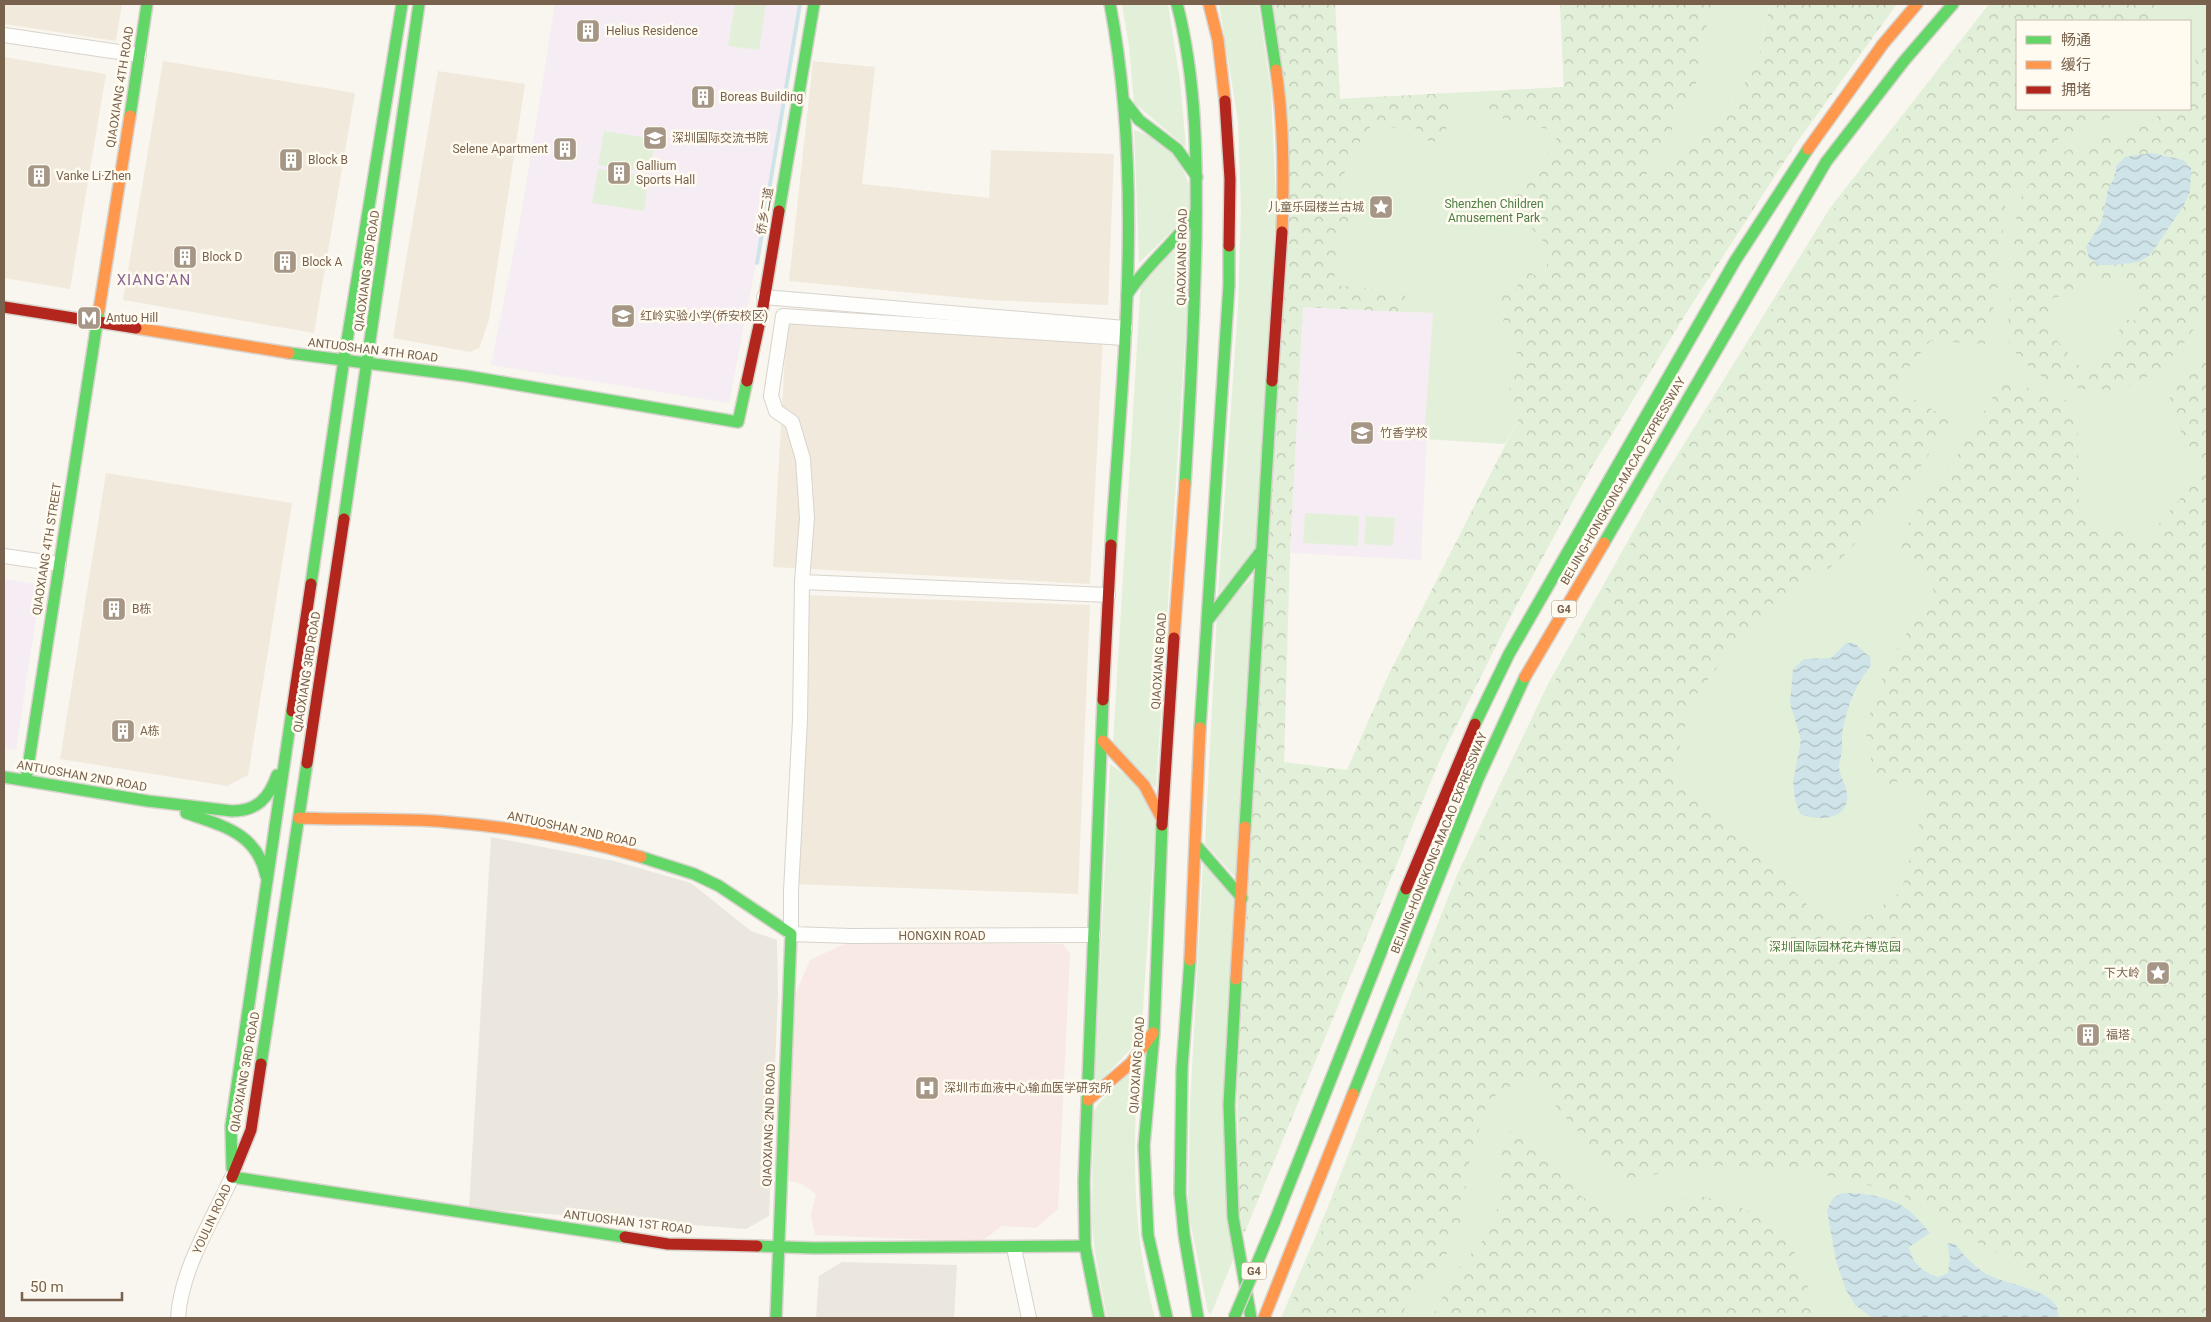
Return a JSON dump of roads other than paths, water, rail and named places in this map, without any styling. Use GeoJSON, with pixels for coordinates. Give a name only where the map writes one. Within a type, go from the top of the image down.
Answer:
{"type":"FeatureCollection","features":[{"type":"Feature","properties":{"kind":"main road","name":"QIAOXIANG 4TH ROAD"},"geometry":{"type":"LineString","coordinates":[[96,323],[147,4]]}},
{"type":"Feature","properties":{"kind":"main road","name":"QIAOXIANG 3RD ROAD"},"geometry":{"type":"LineString","coordinates":[[232,1177],[231,1126],[344,359],[402,4]]}},
{"type":"Feature","properties":{"kind":"main road","name":"QIAOXIANG 3RD ROAD"},"geometry":{"type":"LineString","coordinates":[[232,1177],[251,1130],[368,363],[419,4]]}},
{"type":"Feature","properties":{"kind":"main road","name":"侨乡二道"},"geometry":{"type":"LineString","coordinates":[[738,422],[764,298],[814,4]]}},
{"type":"Feature","properties":{"kind":"main road"},"geometry":{"type":"LineString","coordinates":[[1100,1318],[1085,1246],[1084,1181],[1108,595],[1127,295],[1128,200],[1124,101],[1116,35],[1110,4]]}},
{"type":"Feature","properties":{"kind":"main road","name":"QIAOXIANG ROAD"},"geometry":{"type":"LineString","coordinates":[[1167,1318],[1148,1234],[1144,1146],[1154,1033],[1162,822],[1194,344],[1197,178],[1194,113],[1183,27],[1178,4]]}},
{"type":"Feature","properties":{"kind":"main road"},"geometry":{"type":"LineString","coordinates":[[1198,1318],[1184,1234],[1180,1193],[1182,1068],[1196,845],[1202,692],[1229,284],[1230,188],[1226,106],[1218,40],[1209,4]]}},
{"type":"Feature","properties":{"kind":"main road"},"geometry":{"type":"LineString","coordinates":[[1251,1318],[1233,1217],[1229,1105],[1283,195],[1279,90],[1266,4]]}},
{"type":"Feature","properties":{"kind":"main road","name":"BEIJING-HONGKONG-MACAO EXPRESSWAY"},"geometry":{"type":"LineString","coordinates":[[1234,1318],[1274,1223],[1388,932],[1467,739],[1509,654],[1735,261],[1818,134],[1883,44],[1917,4]]}},
{"type":"Feature","properties":{"kind":"main road","name":"BEIJING-HONGKONG-MACAO EXPRESSWAY"},"geometry":{"type":"LineString","coordinates":[[1264,1318],[1478,779],[1522,683],[1826,162],[1904,61],[1953,4]]}},
{"type":"Feature","properties":{"kind":"main road"},"geometry":{"type":"LineString","coordinates":[[1124,101],[1135,117],[1174,146],[1186,159],[1197,178]]}},
{"type":"Feature","properties":{"kind":"main road"},"geometry":{"type":"LineString","coordinates":[[1127,295],[1136,279],[1187,228],[1196,212]]}},
{"type":"Feature","properties":{"kind":"main road","name":"ANTUOSHAN 4TH ROAD"},"geometry":{"type":"LineString","coordinates":[[4,307],[301,355],[452,374],[738,422]]}},
{"type":"Feature","properties":{"kind":"main road","name":"QIAOXIANG 4TH STREET"},"geometry":{"type":"LineString","coordinates":[[26,780],[96,323]]}},
{"type":"Feature","properties":{"kind":"main road"},"geometry":{"type":"LineString","coordinates":[[1208,620],[1222,600],[1250,570],[1261,551]]}},
{"type":"Feature","properties":{"kind":"main road"},"geometry":{"type":"LineString","coordinates":[[1102,741],[1147,786],[1156,802],[1162,822]]}},
{"type":"Feature","properties":{"kind":"main road"},"geometry":{"type":"LineString","coordinates":[[156,803],[238,811],[253,807],[270,792],[287,748]]}},
{"type":"Feature","properties":{"kind":"main road","name":"ANTUOSHAN 2ND ROAD"},"geometry":{"type":"LineString","coordinates":[[4,777],[156,803]]}},
{"type":"Feature","properties":{"kind":"main road"},"geometry":{"type":"LineString","coordinates":[[156,803],[234,830],[245,838],[255,847],[262,859],[266,885]]}},
{"type":"Feature","properties":{"kind":"main road","name":"ANTUOSHAN 2ND ROAD"},"geometry":{"type":"LineString","coordinates":[[299,818],[445,822],[517,830],[616,851],[702,877],[791,934]]}},
{"type":"Feature","properties":{"kind":"main road"},"geometry":{"type":"LineString","coordinates":[[1196,845],[1242,898]]}},
{"type":"Feature","properties":{"kind":"main road","name":"QIAOXIANG 2ND ROAD"},"geometry":{"type":"LineString","coordinates":[[776,1318],[791,934]]}},
{"type":"Feature","properties":{"kind":"main road"},"geometry":{"type":"LineString","coordinates":[[1088,1100],[1131,1062],[1154,1033]]}},
{"type":"Feature","properties":{"kind":"main road","name":"ANTUOSHAN 1ST ROAD"},"geometry":{"type":"LineString","coordinates":[[232,1177],[668,1244],[779,1248],[1014,1248],[1085,1246]]}},
{"type":"Feature","properties":{"kind":"street"},"geometry":{"type":"LineString","coordinates":[[4,35],[139,55]]}},
{"type":"Feature","properties":{"kind":"street"},"geometry":{"type":"LineString","coordinates":[[764,298],[1125,333]]}},
{"type":"Feature","properties":{"kind":"street"},"geometry":{"type":"LineString","coordinates":[[791,934],[791,891],[800,720],[802,582],[807,518],[803,459],[792,422],[776,411],[771,396],[783,316],[1125,333]]}},
{"type":"Feature","properties":{"kind":"street"},"geometry":{"type":"LineString","coordinates":[[4,556],[59,564]]}},
{"type":"Feature","properties":{"kind":"street"},"geometry":{"type":"LineString","coordinates":[[802,582],[1108,595]]}},
{"type":"Feature","properties":{"kind":"street","name":"HONGXIN ROAD"},"geometry":{"type":"LineString","coordinates":[[791,934],[851,936],[1093,935]]}},
{"type":"Feature","properties":{"kind":"street","name":"YOULIN ROAD"},"geometry":{"type":"LineString","coordinates":[[178,1318],[179,1298],[185,1277],[232,1177]]}},
{"type":"Feature","properties":{"kind":"street"},"geometry":{"type":"LineString","coordinates":[[1014,1248],[1029,1318]]}},
{"type":"Feature","properties":{"kind":"water"},"geometry":{"type":"Polygon","coordinates":[[[2151,153],[2183,160],[2191,168],[2190,192],[2183,207],[2150,255],[2139,262],[2099,265],[2089,258],[2086,247],[2102,221],[2108,189],[2116,175],[2116,166],[2125,157],[2151,153]]]}},
{"type":"Feature","properties":{"kind":"water"},"geometry":{"type":"Polygon","coordinates":[[[1846,643],[1854,643],[1870,657],[1871,666],[1853,695],[1843,728],[1842,752],[1839,766],[1847,790],[1847,799],[1841,812],[1835,815],[1821,818],[1806,816],[1800,814],[1795,800],[1793,782],[1801,740],[1790,703],[1793,669],[1804,659],[1831,658],[1846,643]]]}},
{"type":"Feature","properties":{"kind":"water"},"geometry":{"type":"Polygon","coordinates":[[[1843,1193],[1885,1198],[1901,1205],[1914,1215],[1930,1233],[1909,1247],[1910,1253],[1916,1263],[1928,1273],[1938,1277],[1948,1273],[1950,1257],[1947,1243],[1955,1244],[1972,1263],[1987,1274],[2046,1296],[2057,1307],[2059,1318],[1871,1317],[1855,1305],[1846,1290],[1836,1261],[1827,1210],[1833,1198],[1843,1193]]]}},
{"type":"Feature","properties":{"kind":"waterway"},"geometry":{"type":"LineString","coordinates":[[757,263],[800,4]]}},
{"type":"Feature","properties":{"kind":"place","name":"Helius Residence"},"geometry":{"type":"Point","coordinates":[588,31]}},
{"type":"Feature","properties":{"kind":"place","name":"Boreas Building"},"geometry":{"type":"Point","coordinates":[703,97]}},
{"type":"Feature","properties":{"kind":"place","name":"深圳国际交流书院"},"geometry":{"type":"Point","coordinates":[655,138]}},
{"type":"Feature","properties":{"kind":"place","name":"Selene Apartment"},"geometry":{"type":"Point","coordinates":[565,149]}},
{"type":"Feature","properties":{"kind":"place","name":"Block B"},"geometry":{"type":"Point","coordinates":[291,160]}},
{"type":"Feature","properties":{"kind":"place","name":"Gallium Sports Hall"},"geometry":{"type":"Point","coordinates":[619,173]}},
{"type":"Feature","properties":{"kind":"place","name":"Vanke Li·Zhen"},"geometry":{"type":"Point","coordinates":[39,176]}},
{"type":"Feature","properties":{"kind":"place","name":"儿童乐园楼兰古城"},"geometry":{"type":"Point","coordinates":[1381,207]}},
{"type":"Feature","properties":{"kind":"place","name":"Block D"},"geometry":{"type":"Point","coordinates":[185,257]}},
{"type":"Feature","properties":{"kind":"place","name":"Block A"},"geometry":{"type":"Point","coordinates":[285,262]}},
{"type":"Feature","properties":{"kind":"place","name":"红岭实验小学(侨安校区)"},"geometry":{"type":"Point","coordinates":[623,316]}},
{"type":"Feature","properties":{"kind":"place","name":"Antuo Hill"},"geometry":{"type":"Point","coordinates":[89,318]}},
{"type":"Feature","properties":{"kind":"place","name":"竹香学校"},"geometry":{"type":"Point","coordinates":[1362,433]}},
{"type":"Feature","properties":{"kind":"place","name":"B栋"},"geometry":{"type":"Point","coordinates":[114,609]}},
{"type":"Feature","properties":{"kind":"place","name":"A栋"},"geometry":{"type":"Point","coordinates":[123,731]}},
{"type":"Feature","properties":{"kind":"place","name":"下大岭"},"geometry":{"type":"Point","coordinates":[2158,973]}},
{"type":"Feature","properties":{"kind":"place","name":"福塔"},"geometry":{"type":"Point","coordinates":[2088,1035]}},
{"type":"Feature","properties":{"kind":"place","name":"深圳市血液中心输血医学研究所"},"geometry":{"type":"Point","coordinates":[927,1088]}},
{"type":"Feature","properties":{"kind":"district","name":"XIANG'AN"},"geometry":{"type":"Point","coordinates":[154,280]}},
{"type":"Feature","properties":{"kind":"park label","name":"Shenzhen Children Amusement Park"},"geometry":{"type":"Point","coordinates":[1494,211]}},
{"type":"Feature","properties":{"kind":"park label","name":"深圳国际园林花卉博览园"},"geometry":{"type":"Point","coordinates":[1835,947]}}]}
